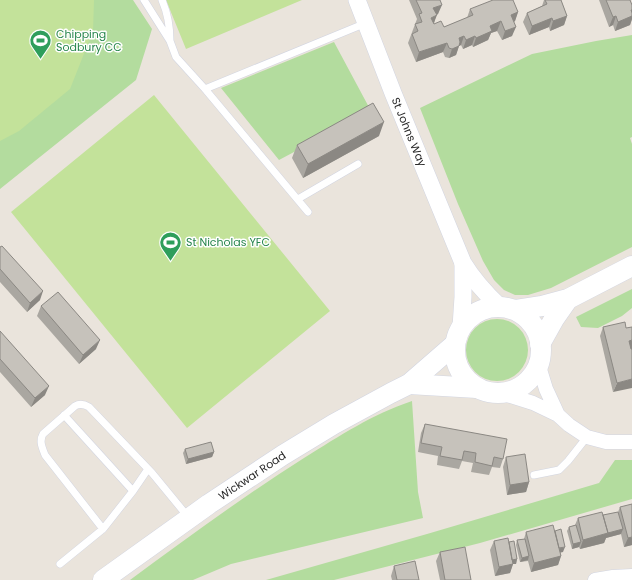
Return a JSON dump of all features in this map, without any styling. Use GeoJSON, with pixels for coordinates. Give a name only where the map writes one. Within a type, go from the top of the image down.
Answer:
{"type":"FeatureCollection","features":[{"type":"Feature","properties":{"kind":"main road","name":"Wickwar Road"},"geometry":{"type":"LineString","coordinates":[[104,580],[233,487],[314,435],[409,384],[458,336],[478,311],[489,307],[507,308],[542,306],[568,299],[632,266]]}},
{"type":"Feature","properties":{"kind":"main road","name":"Wickwar Road"},"geometry":{"type":"LineString","coordinates":[[501,393],[514,389],[523,384],[533,374],[539,353],[554,319],[568,299]]}},
{"type":"Feature","properties":{"kind":"main road"},"geometry":{"type":"LineString","coordinates":[[507,308],[534,326],[539,353]]}},
{"type":"Feature","properties":{"kind":"main road"},"geometry":{"type":"LineString","coordinates":[[458,336],[455,354],[458,368],[466,379],[477,388],[487,392],[501,393]]}},
{"type":"Feature","properties":{"kind":"main road"},"geometry":{"type":"LineString","coordinates":[[409,384],[477,388]]}},
{"type":"Feature","properties":{"kind":"street","name":"St Johns Way"},"geometry":{"type":"LineString","coordinates":[[357,0],[393,93],[463,264],[482,290],[507,308]]}},
{"type":"Feature","properties":{"kind":"street","name":"St Johns Way"},"geometry":{"type":"LineString","coordinates":[[458,336],[463,298],[463,264]]}},
{"type":"Feature","properties":{"kind":"street"},"geometry":{"type":"LineString","coordinates":[[539,353],[546,389],[558,415]]}},
{"type":"Feature","properties":{"kind":"street"},"geometry":{"type":"LineString","coordinates":[[501,393],[533,403],[558,415],[587,437],[606,442],[632,442]]}},
{"type":"Feature","properties":{"kind":"street"},"geometry":{"type":"LineString","coordinates":[[595,580],[632,576]]}},
{"type":"Feature","properties":{"kind":"lane"},"geometry":{"type":"LineString","coordinates":[[144,0],[170,41],[176,58],[205,88],[308,212]]}},
{"type":"Feature","properties":{"kind":"lane"},"geometry":{"type":"LineString","coordinates":[[162,0],[167,11],[170,27],[170,41]]}},
{"type":"Feature","properties":{"kind":"lane"},"geometry":{"type":"LineString","coordinates":[[205,88],[366,23]]}},
{"type":"Feature","properties":{"kind":"lane"},"geometry":{"type":"LineString","coordinates":[[298,199],[358,164]]}},
{"type":"Feature","properties":{"kind":"lane"},"geometry":{"type":"LineString","coordinates":[[103,529],[45,455],[40,441],[41,437],[64,415],[75,406],[82,404],[89,407],[148,469],[190,518]]}},
{"type":"Feature","properties":{"kind":"lane"},"geometry":{"type":"LineString","coordinates":[[64,415],[133,491]]}},
{"type":"Feature","properties":{"kind":"lane"},"geometry":{"type":"LineString","coordinates":[[534,474],[559,470],[587,437]]}},
{"type":"Feature","properties":{"kind":"lane"},"geometry":{"type":"LineString","coordinates":[[60,564],[103,529],[148,469]]}},
{"type":"Feature","properties":{"kind":"green space"},"geometry":{"type":"Polygon","coordinates":[[[0,0],[133,0],[152,29],[136,80],[0,189],[0,0]]]}},
{"type":"Feature","properties":{"kind":"green space","name":"Chipping Sodbury CC"},"geometry":{"type":"Polygon","coordinates":[[[0,0],[94,0],[93,31],[70,89],[19,131],[0,141],[0,0]]]}},
{"type":"Feature","properties":{"kind":"green space"},"geometry":{"type":"Polygon","coordinates":[[[166,0],[302,0],[186,49],[166,0]]]}},
{"type":"Feature","properties":{"kind":"green space"},"geometry":{"type":"Polygon","coordinates":[[[632,35],[632,137],[630,138],[632,144],[632,247],[551,288],[528,295],[515,295],[504,290],[494,280],[483,261],[458,204],[420,108],[532,54],[632,35]]]}},
{"type":"Feature","properties":{"kind":"green space"},"geometry":{"type":"Polygon","coordinates":[[[334,42],[371,111],[279,160],[221,88],[334,42]]]}},
{"type":"Feature","properties":{"kind":"green space","name":"St Nicholas YFC"},"geometry":{"type":"Polygon","coordinates":[[[154,95],[330,311],[187,428],[11,212],[154,95]]]}},
{"type":"Feature","properties":{"kind":"green space"},"geometry":{"type":"Polygon","coordinates":[[[632,289],[632,308],[622,316],[598,328],[581,327],[576,317],[632,289]]]}},
{"type":"Feature","properties":{"kind":"green space"},"geometry":{"type":"Polygon","coordinates":[[[497,319],[509,321],[519,328],[526,338],[528,350],[526,362],[519,372],[509,379],[497,381],[485,379],[475,372],[468,362],[466,350],[468,338],[475,328],[485,321],[497,319]]]}},
{"type":"Feature","properties":{"kind":"green space"},"geometry":{"type":"Polygon","coordinates":[[[412,401],[418,492],[423,518],[231,564],[193,580],[130,580],[238,502],[304,458],[370,419],[412,401]]]}},
{"type":"Feature","properties":{"kind":"green space"},"geometry":{"type":"Polygon","coordinates":[[[615,460],[632,460],[632,499],[480,543],[334,580],[266,580],[599,483],[615,460]]]}},
{"type":"Feature","properties":{"kind":"building"},"geometry":{"type":"Polygon","coordinates":[[[416,0],[440,0],[442,5],[433,8],[437,15],[431,18],[434,24],[441,21],[444,27],[473,15],[470,9],[493,0],[513,0],[518,12],[511,15],[516,27],[505,31],[501,21],[490,26],[492,31],[476,38],[475,36],[466,40],[464,36],[459,38],[459,46],[452,49],[449,48],[447,43],[419,52],[412,34],[418,31],[415,24],[422,22],[419,14],[422,13],[416,0]]]}},
{"type":"Feature","properties":{"kind":"building"},"geometry":{"type":"Polygon","coordinates":[[[545,0],[561,0],[567,16],[553,21],[552,18],[532,26],[527,13],[547,4],[545,0]]]}},
{"type":"Feature","properties":{"kind":"building"},"geometry":{"type":"Polygon","coordinates":[[[606,0],[630,0],[632,5],[632,16],[618,22],[616,16],[613,17],[606,0]]]}},
{"type":"Feature","properties":{"kind":"building"},"geometry":{"type":"Polygon","coordinates":[[[373,103],[384,122],[308,164],[297,145],[373,103]]]}},
{"type":"Feature","properties":{"kind":"building"},"geometry":{"type":"Polygon","coordinates":[[[2,246],[43,291],[30,303],[0,269],[0,247],[2,246]]]}},
{"type":"Feature","properties":{"kind":"building"},"geometry":{"type":"Polygon","coordinates":[[[58,292],[100,340],[83,355],[41,306],[58,292]]]}},
{"type":"Feature","properties":{"kind":"building"},"geometry":{"type":"Polygon","coordinates":[[[625,322],[626,328],[632,327],[632,340],[629,341],[632,349],[632,379],[617,383],[603,327],[625,322]]]}},
{"type":"Feature","properties":{"kind":"building"},"geometry":{"type":"Polygon","coordinates":[[[0,331],[49,386],[35,398],[0,359],[0,331]]]}},
{"type":"Feature","properties":{"kind":"building"},"geometry":{"type":"Polygon","coordinates":[[[425,424],[507,439],[503,459],[494,457],[492,466],[475,462],[476,453],[464,451],[462,460],[440,456],[442,447],[421,443],[425,424]]]}},
{"type":"Feature","properties":{"kind":"building"},"geometry":{"type":"Polygon","coordinates":[[[211,442],[214,452],[188,459],[185,449],[211,442]]]}},
{"type":"Feature","properties":{"kind":"building"},"geometry":{"type":"Polygon","coordinates":[[[525,454],[529,482],[510,485],[506,457],[525,454]]]}},
{"type":"Feature","properties":{"kind":"building"},"geometry":{"type":"Polygon","coordinates":[[[632,504],[632,537],[628,538],[620,507],[632,504]]]}},
{"type":"Feature","properties":{"kind":"building"},"geometry":{"type":"Polygon","coordinates":[[[602,512],[608,533],[583,540],[578,518],[602,512]]]}},
{"type":"Feature","properties":{"kind":"building"},"geometry":{"type":"Polygon","coordinates":[[[618,512],[623,529],[608,533],[603,515],[618,512]]]}},
{"type":"Feature","properties":{"kind":"building"},"geometry":{"type":"Polygon","coordinates":[[[553,525],[561,556],[534,563],[526,532],[553,525]]]}},
{"type":"Feature","properties":{"kind":"building"},"geometry":{"type":"Polygon","coordinates":[[[576,525],[581,542],[573,544],[569,527],[576,525]]]}},
{"type":"Feature","properties":{"kind":"building"},"geometry":{"type":"Polygon","coordinates":[[[561,529],[565,547],[559,548],[555,531],[561,529]]]}},
{"type":"Feature","properties":{"kind":"building"},"geometry":{"type":"Polygon","coordinates":[[[508,538],[513,564],[499,567],[494,541],[508,538]]]}},
{"type":"Feature","properties":{"kind":"building"},"geometry":{"type":"Polygon","coordinates":[[[525,539],[529,556],[522,558],[517,540],[525,539]]]}},
{"type":"Feature","properties":{"kind":"building"},"geometry":{"type":"Polygon","coordinates":[[[514,541],[517,559],[512,560],[509,542],[514,541]]]}},
{"type":"Feature","properties":{"kind":"building"},"geometry":{"type":"Polygon","coordinates":[[[465,547],[471,580],[445,580],[440,552],[465,547]]]}},
{"type":"Feature","properties":{"kind":"building"},"geometry":{"type":"Polygon","coordinates":[[[415,561],[419,580],[397,580],[394,566],[415,561]]]}},
{"type":"Feature","properties":{"kind":"place","name":"Chipping Sodbury CC"},"geometry":{"type":"Point","coordinates":[41,60]}},
{"type":"Feature","properties":{"kind":"place","name":"St Nicholas YFC"},"geometry":{"type":"Point","coordinates":[170,262]}}]}
